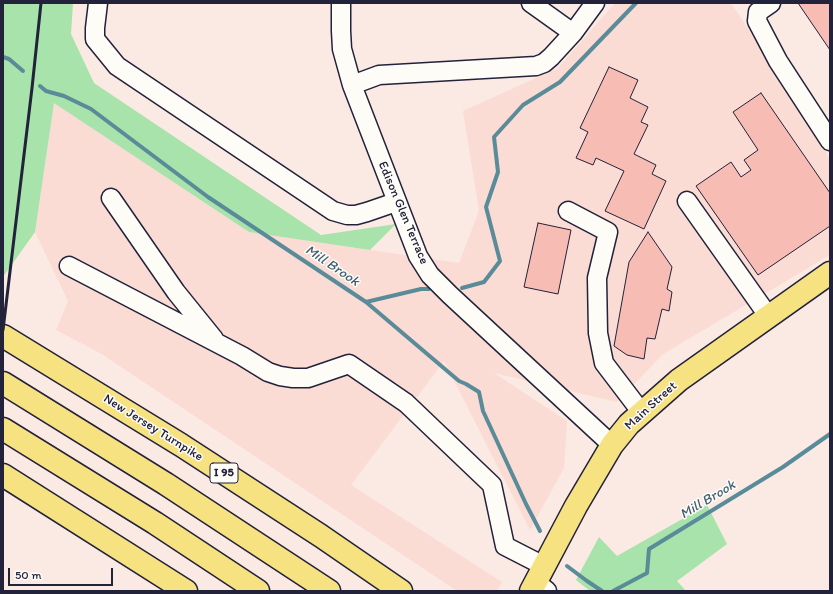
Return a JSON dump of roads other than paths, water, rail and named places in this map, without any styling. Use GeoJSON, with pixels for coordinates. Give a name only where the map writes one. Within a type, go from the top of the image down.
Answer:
{"type":"FeatureCollection","features":[{"type":"Feature","properties":{"kind":"main road","name":"Main Street"},"geometry":{"type":"LineString","coordinates":[[540,583],[576,506],[612,446],[629,424],[679,380],[830,274]]}},
{"type":"Feature","properties":{"kind":"main road","name":"New Jersey Turnpike"},"geometry":{"type":"LineString","coordinates":[[3,336],[181,444],[321,536],[401,591]]}},
{"type":"Feature","properties":{"kind":"main road"},"geometry":{"type":"LineString","coordinates":[[3,383],[172,488],[329,591]]}},
{"type":"Feature","properties":{"kind":"main road"},"geometry":{"type":"LineString","coordinates":[[3,429],[155,523],[258,591]]}},
{"type":"Feature","properties":{"kind":"main road"},"geometry":{"type":"LineString","coordinates":[[3,476],[186,591]]}},
{"type":"Feature","properties":{"kind":"street"},"geometry":{"type":"LineString","coordinates":[[98,3],[95,39],[117,66],[334,210],[347,215],[356,214],[367,212],[396,202]]}},
{"type":"Feature","properties":{"kind":"street","name":"Edison Glen Terrace"},"geometry":{"type":"LineString","coordinates":[[341,3],[342,49],[352,84],[418,256],[430,275],[495,338],[612,446]]}},
{"type":"Feature","properties":{"kind":"street"},"geometry":{"type":"LineString","coordinates":[[531,3],[573,33]]}},
{"type":"Feature","properties":{"kind":"street"},"geometry":{"type":"LineString","coordinates":[[352,84],[379,75],[536,66],[551,58],[573,33],[594,3]]}},
{"type":"Feature","properties":{"kind":"street"},"geometry":{"type":"LineString","coordinates":[[771,3],[758,12],[758,22],[778,60],[830,141]]}},
{"type":"Feature","properties":{"kind":"street"},"geometry":{"type":"LineString","coordinates":[[111,198],[176,292],[219,344]]}},
{"type":"Feature","properties":{"kind":"street"},"geometry":{"type":"LineString","coordinates":[[686,201],[769,316]]}},
{"type":"Feature","properties":{"kind":"street"},"geometry":{"type":"LineString","coordinates":[[568,211],[608,232],[597,278],[598,333],[604,363],[642,413]]}},
{"type":"Feature","properties":{"kind":"street"},"geometry":{"type":"LineString","coordinates":[[69,266],[219,344],[268,372],[293,378],[308,378],[349,364],[406,403],[492,485],[504,546],[540,583]]}},
{"type":"Feature","properties":{"kind":"waterway"},"geometry":{"type":"LineString","coordinates":[[462,288],[484,282],[500,261],[486,207],[498,172],[494,137],[523,105],[560,82],[636,3]]}},
{"type":"Feature","properties":{"kind":"waterway","name":"Mill Brook"},"geometry":{"type":"LineString","coordinates":[[3,57],[9,59],[23,71]]}},
{"type":"Feature","properties":{"kind":"waterway","name":"Mill Brook"},"geometry":{"type":"LineString","coordinates":[[40,86],[46,91],[64,96],[91,109],[208,197],[366,302],[459,381],[479,392],[483,411],[540,531]]}},
{"type":"Feature","properties":{"kind":"waterway"},"geometry":{"type":"LineString","coordinates":[[366,302],[421,289],[429,289]]}},
{"type":"Feature","properties":{"kind":"waterway","name":"Mill Brook"},"geometry":{"type":"LineString","coordinates":[[613,591],[647,573],[649,549],[783,467],[830,434]]}},
{"type":"Feature","properties":{"kind":"waterway","name":"Mill Brook"},"geometry":{"type":"LineString","coordinates":[[567,566],[602,591]]}},
{"type":"Feature","properties":{"kind":"railway"},"geometry":{"type":"LineString","coordinates":[[3,330],[41,3]]}}]}
